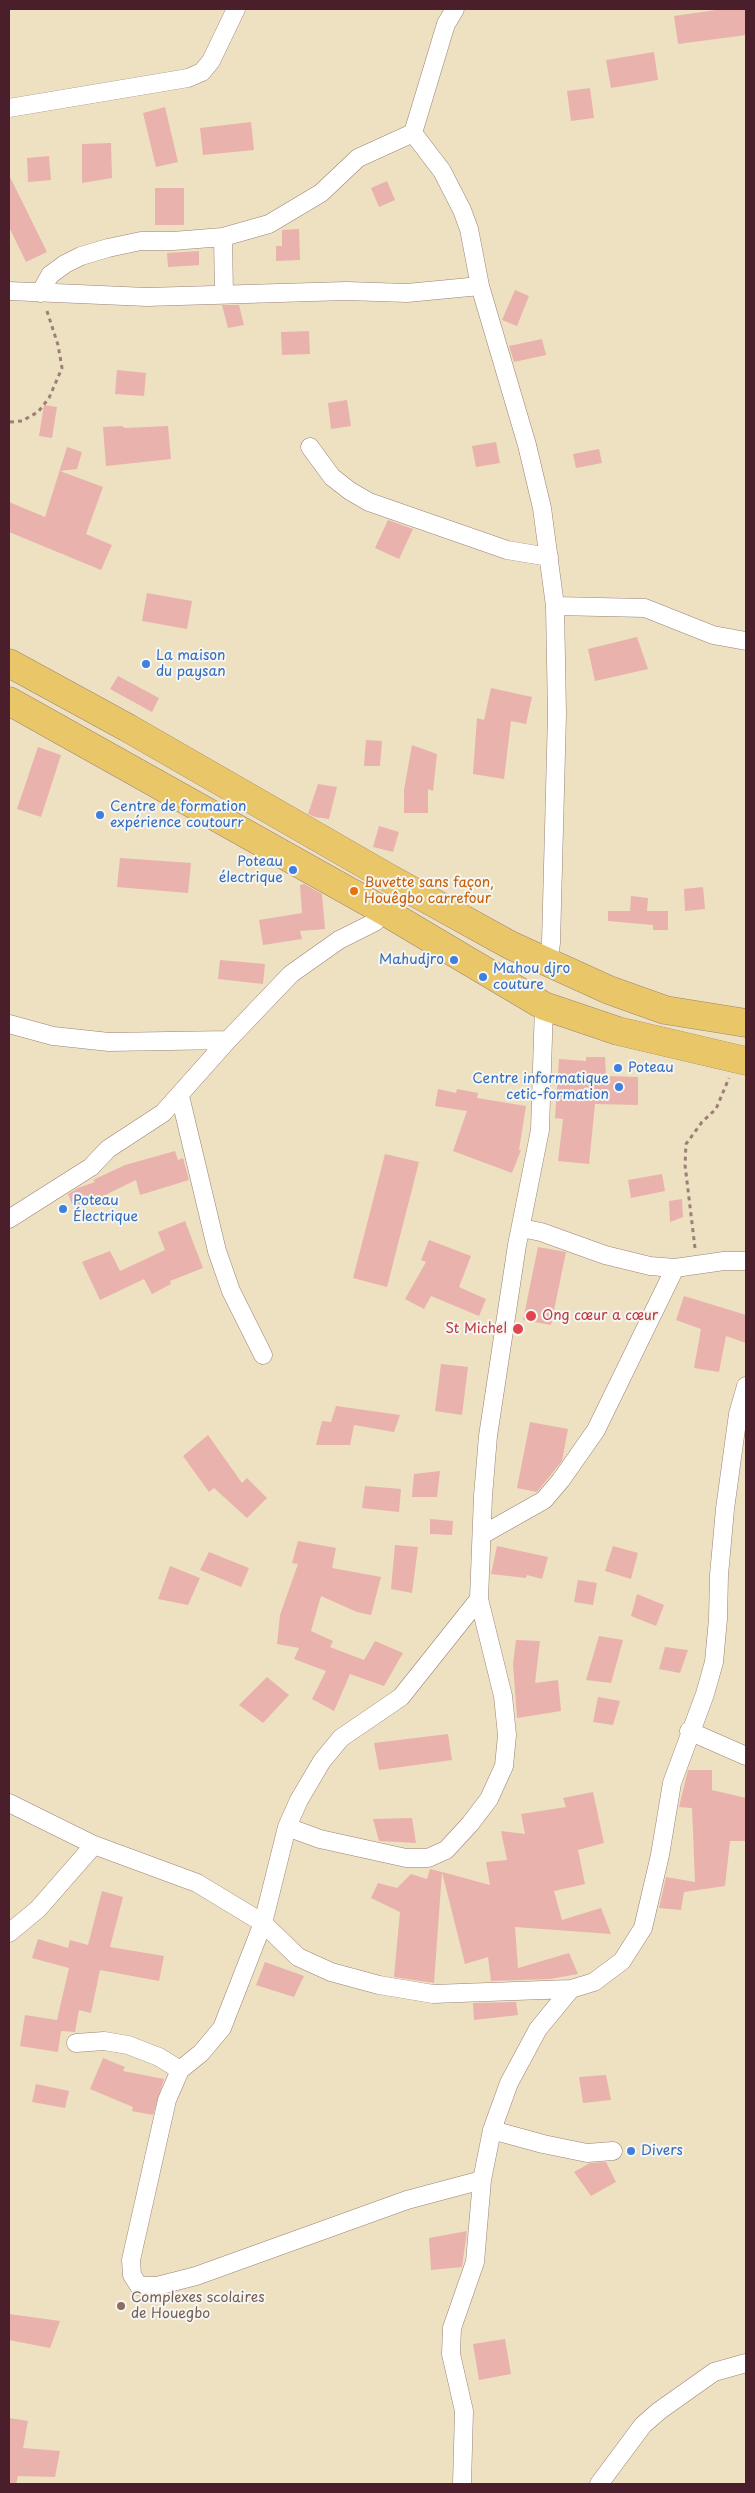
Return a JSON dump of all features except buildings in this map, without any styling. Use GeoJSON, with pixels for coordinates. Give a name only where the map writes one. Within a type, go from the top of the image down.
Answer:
{"type":"FeatureCollection","features":[{"type":"Feature","properties":{"kind":"main road"},"geometry":{"type":"LineString","coordinates":[[9,663],[128,728],[387,877],[510,945],[610,990],[665,1010],[746,1023]]}},
{"type":"Feature","properties":{"kind":"main road"},"geometry":{"type":"LineString","coordinates":[[9,701],[384,911],[544,1006],[618,1031],[741,1060]]}},
{"type":"Feature","properties":{"kind":"street"},"geometry":{"type":"LineString","coordinates":[[9,108],[188,78],[202,72],[211,61],[236,9]]}},
{"type":"Feature","properties":{"kind":"street"},"geometry":{"type":"LineString","coordinates":[[40,294],[50,275],[81,256],[141,241],[172,241],[223,237],[269,224],[321,193],[358,158],[413,133],[446,24],[455,9]]}},
{"type":"Feature","properties":{"kind":"street"},"geometry":{"type":"LineString","coordinates":[[413,133],[442,171],[462,210],[469,229],[480,286],[527,445],[542,508],[555,606],[558,714],[551,943],[548,962]]}},
{"type":"Feature","properties":{"kind":"street"},"geometry":{"type":"LineString","coordinates":[[223,237],[224,294]]}},
{"type":"Feature","properties":{"kind":"street"},"geometry":{"type":"LineString","coordinates":[[9,290],[40,294],[147,296],[346,291],[407,293],[480,286]]}},
{"type":"Feature","properties":{"kind":"street"},"geometry":{"type":"LineString","coordinates":[[310,447],[332,477],[350,491],[369,502],[507,550],[549,557]]}},
{"type":"Feature","properties":{"kind":"street"},"geometry":{"type":"LineString","coordinates":[[555,606],[646,608],[714,635],[746,641]]}},
{"type":"Feature","properties":{"kind":"street"},"geometry":{"type":"LineString","coordinates":[[9,1219],[91,1167],[108,1150],[163,1113],[228,1040],[291,974],[339,940],[375,922],[384,911]]}},
{"type":"Feature","properties":{"kind":"street"},"geometry":{"type":"LineString","coordinates":[[287,1827],[320,1839],[406,1858],[428,1858],[446,1850],[470,1824],[489,1799],[504,1766],[507,1735],[503,1696],[479,1599],[482,1496],[488,1436],[521,1228],[540,1130],[544,1006]]}},
{"type":"Feature","properties":{"kind":"street"},"geometry":{"type":"LineString","coordinates":[[9,1024],[53,1036],[109,1042],[228,1040]]}},
{"type":"Feature","properties":{"kind":"street"},"geometry":{"type":"LineString","coordinates":[[180,1096],[217,1251],[231,1291],[262,1355]]}},
{"type":"Feature","properties":{"kind":"street"},"geometry":{"type":"LineString","coordinates":[[521,1228],[541,1232],[632,1264],[675,1268],[697,1264],[746,1261]]}},
{"type":"Feature","properties":{"kind":"street"},"geometry":{"type":"LineString","coordinates":[[482,1535],[544,1500],[561,1480],[596,1430],[675,1268]]}},
{"type":"Feature","properties":{"kind":"street"},"geometry":{"type":"LineString","coordinates":[[9,1802],[94,1845],[197,1883],[263,1923],[298,1957],[331,1972],[379,1985],[433,1994],[572,1989],[594,1982],[622,1961],[643,1928],[660,1855],[672,1783],[689,1732],[705,1694],[714,1662],[724,1509],[738,1414],[746,1386]]}},
{"type":"Feature","properties":{"kind":"street"},"geometry":{"type":"LineString","coordinates":[[479,1599],[401,1697],[342,1738],[322,1761],[299,1800],[287,1827],[263,1923],[222,2028],[201,2053],[180,2070],[167,2100],[156,2141],[131,2260],[132,2275],[139,2286],[157,2286],[196,2276],[407,2200],[482,2180]]}},
{"type":"Feature","properties":{"kind":"street"},"geometry":{"type":"LineString","coordinates":[[689,1732],[746,1756]]}},
{"type":"Feature","properties":{"kind":"street"},"geometry":{"type":"LineString","coordinates":[[9,1933],[38,1909],[94,1845]]}},
{"type":"Feature","properties":{"kind":"street"},"geometry":{"type":"LineString","coordinates":[[462,2484],[464,2411],[451,2354],[452,2328],[475,2262],[482,2180],[492,2130],[509,2083],[538,2029],[572,1989]]}},
{"type":"Feature","properties":{"kind":"street"},"geometry":{"type":"LineString","coordinates":[[76,2043],[104,2041],[128,2045],[159,2057],[180,2070]]}},
{"type":"Feature","properties":{"kind":"street"},"geometry":{"type":"LineString","coordinates":[[492,2130],[543,2144],[587,2153],[613,2151]]}},
{"type":"Feature","properties":{"kind":"street"},"geometry":{"type":"LineString","coordinates":[[598,2484],[642,2425],[659,2411],[714,2372],[746,2363]]}},
{"type":"Feature","properties":{"kind":"path"},"geometry":{"type":"LineString","coordinates":[[10,422],[22,421],[38,412],[49,398],[62,368],[56,338],[40,294]]}},
{"type":"Feature","properties":{"kind":"path"},"geometry":{"type":"LineString","coordinates":[[697,1264],[685,1165],[686,1144],[702,1122],[716,1109],[741,1060]]}},
{"type":"Feature","properties":{"kind":"place","name":"La maison du paysan"},"geometry":{"type":"Point","coordinates":[146,664]}},
{"type":"Feature","properties":{"kind":"place","name":"Centre de formation expérience coutourr"},"geometry":{"type":"Point","coordinates":[100,815]}},
{"type":"Feature","properties":{"kind":"place","name":"Poteau électrique"},"geometry":{"type":"Point","coordinates":[293,870]}},
{"type":"Feature","properties":{"kind":"place","name":"Buvette sans façon, Houêgbo carrefour"},"geometry":{"type":"Point","coordinates":[354,891]}},
{"type":"Feature","properties":{"kind":"place","name":"Mahudjro"},"geometry":{"type":"Point","coordinates":[454,960]}},
{"type":"Feature","properties":{"kind":"place","name":"Mahou djro couture"},"geometry":{"type":"Point","coordinates":[483,977]}},
{"type":"Feature","properties":{"kind":"place","name":"Poteau"},"geometry":{"type":"Point","coordinates":[618,1068]}},
{"type":"Feature","properties":{"kind":"place","name":"Centre informatique cetic-formation"},"geometry":{"type":"Point","coordinates":[619,1087]}},
{"type":"Feature","properties":{"kind":"place","name":"Poteau Électrique"},"geometry":{"type":"Point","coordinates":[63,1209]}},
{"type":"Feature","properties":{"kind":"place","name":"Ong cœur a cœur"},"geometry":{"type":"Point","coordinates":[531,1316]}},
{"type":"Feature","properties":{"kind":"place","name":"St Michel"},"geometry":{"type":"Point","coordinates":[518,1329]}},
{"type":"Feature","properties":{"kind":"place","name":"Divers"},"geometry":{"type":"Point","coordinates":[631,2151]}},
{"type":"Feature","properties":{"kind":"place","name":"Complexes scolaires de Houegbo"},"geometry":{"type":"Point","coordinates":[121,2306]}}]}
